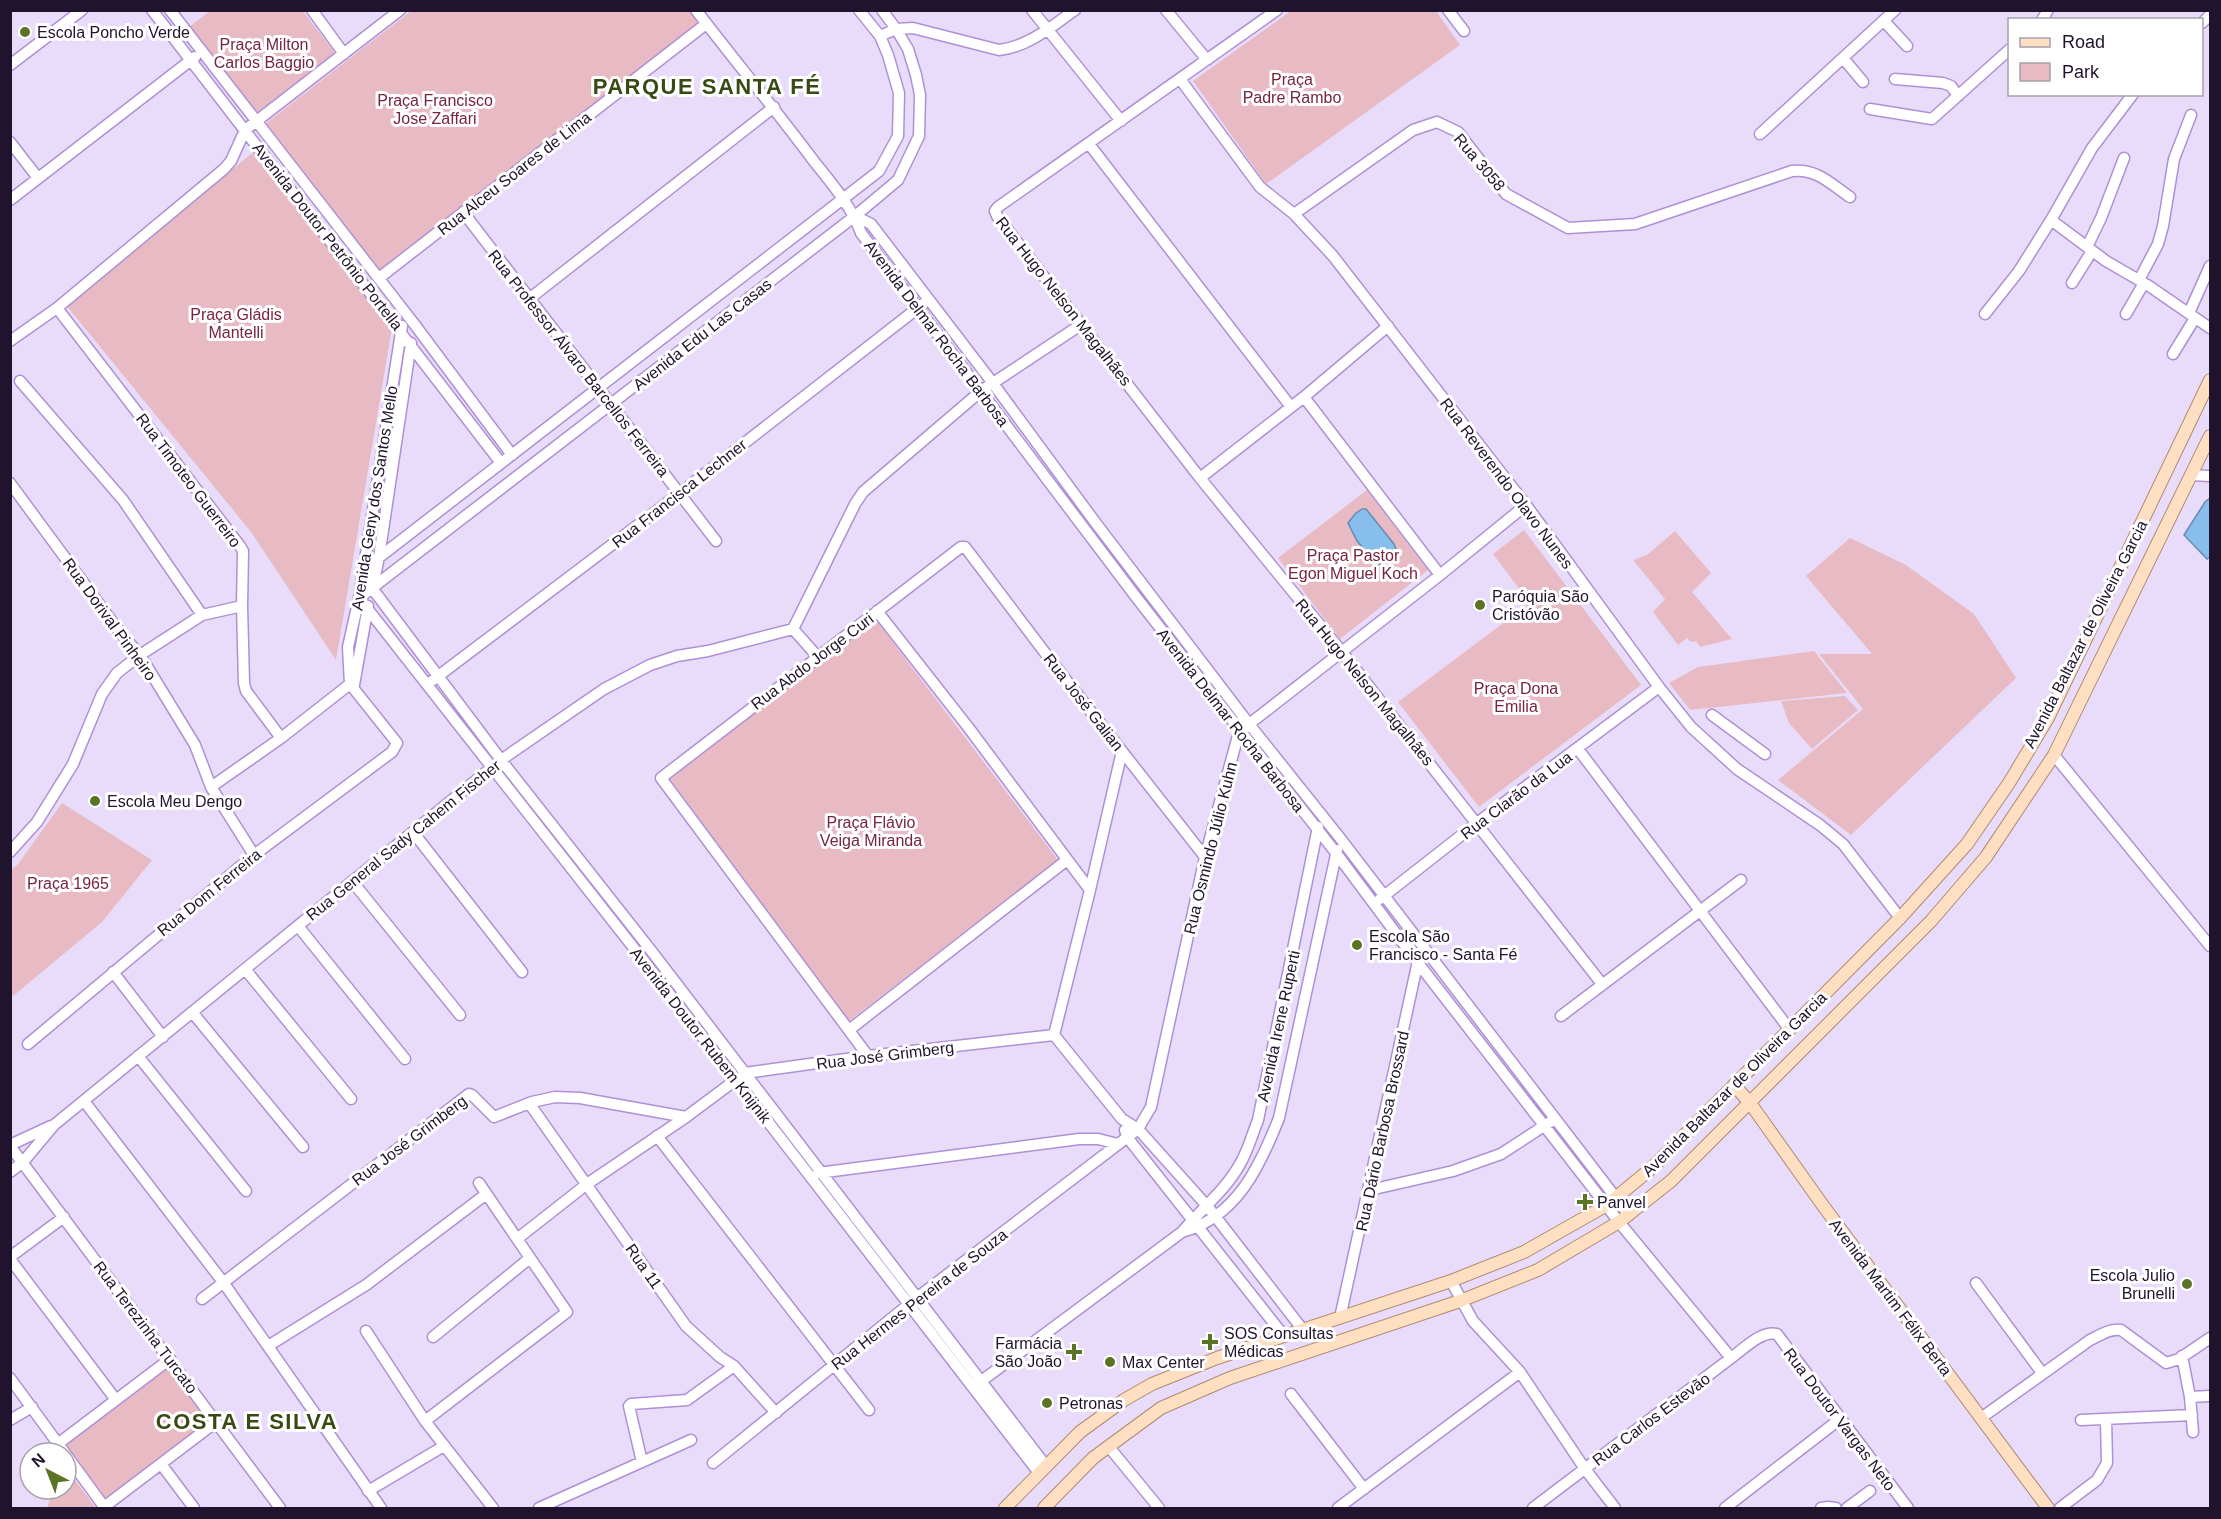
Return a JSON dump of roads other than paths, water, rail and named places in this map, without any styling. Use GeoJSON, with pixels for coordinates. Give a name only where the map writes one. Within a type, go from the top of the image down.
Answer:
{"type":"FeatureCollection","features":[{"type":"Feature","properties":{"kind":"main road","name":"Avenida Baltazar de Oliveira Garcia"},"geometry":{"type":"LineString","coordinates":[[1005,1509],[1080,1432],[1152,1384],[1216,1358],[1451,1281],[1524,1252],[1611,1202],[1653,1167],[1900,918],[1967,844],[2009,783],[2048,717],[2211,380]]}},
{"type":"Feature","properties":{"kind":"main road","name":"Avenida Baltazar de Oliveira Garcia"},"geometry":{"type":"LineString","coordinates":[[1044,1509],[1093,1458],[1161,1408],[1230,1377],[1460,1301],[1538,1270],[1624,1219],[1671,1181],[1939,912],[1986,858],[2054,755],[2191,475],[2210,441]]}},
{"type":"Feature","properties":{"kind":"main road","name":"Avenida Martim Félix Berta"},"geometry":{"type":"LineString","coordinates":[[1735,1086],[1750,1103],[1824,1207],[2048,1509]]}},
{"type":"Feature","properties":{"kind":"street"},"geometry":{"type":"LineString","coordinates":[[10,65],[82,10]]}},
{"type":"Feature","properties":{"kind":"street","name":"Avenida Doutor Petrônio Portella"},"geometry":{"type":"LineString","coordinates":[[152,10],[401,330],[501,463]]}},
{"type":"Feature","properties":{"kind":"street","name":"Avenida Doutor Petrônio Portella"},"geometry":{"type":"LineString","coordinates":[[170,10],[405,311],[512,455]]}},
{"type":"Feature","properties":{"kind":"street"},"geometry":{"type":"LineString","coordinates":[[312,10],[344,54]]}},
{"type":"Feature","properties":{"kind":"street"},"geometry":{"type":"LineString","coordinates":[[10,341],[57,308],[224,169],[231,161],[245,130],[400,10]]}},
{"type":"Feature","properties":{"kind":"street"},"geometry":{"type":"LineString","coordinates":[[696,10],[774,108],[855,216]]}},
{"type":"Feature","properties":{"kind":"street","name":"Avenida Edu Las Casas"},"geometry":{"type":"LineString","coordinates":[[364,569],[879,171],[898,136],[899,93],[891,63],[880,36],[859,10]]}},
{"type":"Feature","properties":{"kind":"street","name":"Avenida Edu Las Casas"},"geometry":{"type":"LineString","coordinates":[[360,598],[855,216],[898,180],[919,136],[920,95],[908,49],[882,10]]}},
{"type":"Feature","properties":{"kind":"street"},"geometry":{"type":"LineString","coordinates":[[1032,10],[1121,121]]}},
{"type":"Feature","properties":{"kind":"street"},"geometry":{"type":"LineString","coordinates":[[880,36],[896,29],[913,28],[999,50],[1022,45],[1075,10]]}},
{"type":"Feature","properties":{"kind":"street"},"geometry":{"type":"LineString","coordinates":[[1166,10],[1207,60]]}},
{"type":"Feature","properties":{"kind":"street"},"geometry":{"type":"LineString","coordinates":[[1276,10],[1089,144],[1291,407]]}},
{"type":"Feature","properties":{"kind":"street"},"geometry":{"type":"LineString","coordinates":[[1448,10],[1464,31]]}},
{"type":"Feature","properties":{"kind":"street"},"geometry":{"type":"LineString","coordinates":[[1760,134],[1895,10]]}},
{"type":"Feature","properties":{"kind":"street"},"geometry":{"type":"LineString","coordinates":[[1884,21],[1907,46]]}},
{"type":"Feature","properties":{"kind":"street","name":"Rua Alceu Soares de Lima"},"geometry":{"type":"LineString","coordinates":[[379,278],[706,24]]}},
{"type":"Feature","properties":{"kind":"street"},"geometry":{"type":"LineString","coordinates":[[1870,109],[1932,119],[2008,51]]}},
{"type":"Feature","properties":{"kind":"street"},"geometry":{"type":"LineString","coordinates":[[10,200],[202,52]]}},
{"type":"Feature","properties":{"kind":"street"},"geometry":{"type":"LineString","coordinates":[[1843,58],[1863,81]]}},
{"type":"Feature","properties":{"kind":"street","name":"Rua Reverendo Olavo Nunes"},"geometry":{"type":"LineString","coordinates":[[1180,79],[1260,187],[1294,214],[1333,256],[1526,505],[1659,687],[1691,727],[1737,769],[1812,819],[1843,844],[1900,918]]}},
{"type":"Feature","properties":{"kind":"street"},"geometry":{"type":"LineString","coordinates":[[1895,80],[1943,83],[1951,86],[1958,96]]}},
{"type":"Feature","properties":{"kind":"street"},"geometry":{"type":"LineString","coordinates":[[1985,314],[2019,271],[2092,148],[2131,96]]}},
{"type":"Feature","properties":{"kind":"street"},"geometry":{"type":"LineString","coordinates":[[529,298],[774,108]]}},
{"type":"Feature","properties":{"kind":"street"},"geometry":{"type":"LineString","coordinates":[[2126,314],[2158,244],[2174,159],[2191,115]]}},
{"type":"Feature","properties":{"kind":"street","name":"Rua 3058"},"geometry":{"type":"LineString","coordinates":[[1294,214],[1413,130],[1437,122],[1458,132],[1506,194],[1568,228],[1635,224],[1792,171],[1804,169],[1816,173],[1850,197]]}},
{"type":"Feature","properties":{"kind":"street"},"geometry":{"type":"LineString","coordinates":[[10,142],[38,178]]}},
{"type":"Feature","properties":{"kind":"street","name":"Rua Hugo Nelson Magalhães"},"geometry":{"type":"LineString","coordinates":[[1089,144],[998,207],[995,211],[997,216],[1200,478],[1342,652],[1602,984]]}},
{"type":"Feature","properties":{"kind":"street"},"geometry":{"type":"LineString","coordinates":[[2072,283],[2090,249],[2124,158]]}},
{"type":"Feature","properties":{"kind":"street","name":"Rua Professor Álvaro Barcellos Ferreira"},"geometry":{"type":"LineString","coordinates":[[463,212],[716,542]]}},
{"type":"Feature","properties":{"kind":"street","name":"Avenida Delmar Rocha Barbosa"},"geometry":{"type":"LineString","coordinates":[[855,216],[871,224],[993,382],[1095,522],[1249,724],[1340,838],[1550,1122],[1731,1358]]}},
{"type":"Feature","properties":{"kind":"street","name":"Avenida Delmar Rocha Barbosa"},"geometry":{"type":"LineString","coordinates":[[855,216],[861,233],[1239,732],[1336,853],[1418,963],[1550,1122]]}},
{"type":"Feature","properties":{"kind":"street"},"geometry":{"type":"LineString","coordinates":[[2051,220],[2090,249],[2211,328]]}},
{"type":"Feature","properties":{"kind":"street"},"geometry":{"type":"LineString","coordinates":[[2173,354],[2192,316],[2211,267]]}},
{"type":"Feature","properties":{"kind":"street","name":"Rua Francisca Lechner"},"geometry":{"type":"LineString","coordinates":[[432,680],[679,494],[928,300]]}},
{"type":"Feature","properties":{"kind":"street","name":"Rua Timoteo Guerreiro"},"geometry":{"type":"LineString","coordinates":[[57,308],[240,546],[243,552],[242,606],[246,691],[282,738]]}},
{"type":"Feature","properties":{"kind":"street","name":"Avenida Geny dos Santos Mello"},"geometry":{"type":"LineString","coordinates":[[352,686],[348,647],[360,598],[405,311]]}},
{"type":"Feature","properties":{"kind":"street"},"geometry":{"type":"LineString","coordinates":[[817,656],[793,629],[863,492],[981,391],[1082,324]]}},
{"type":"Feature","properties":{"kind":"street","name":"Avenida Geny dos Santos Mello"},"geometry":{"type":"LineString","coordinates":[[352,686],[379,557],[415,325]]}},
{"type":"Feature","properties":{"kind":"street"},"geometry":{"type":"LineString","coordinates":[[1200,478],[1305,397],[1388,326]]}},
{"type":"Feature","properties":{"kind":"street"},"geometry":{"type":"LineString","coordinates":[[20,381],[123,500],[202,615]]}},
{"type":"Feature","properties":{"kind":"street"},"geometry":{"type":"LineString","coordinates":[[1305,397],[1440,575]]}},
{"type":"Feature","properties":{"kind":"street"},"geometry":{"type":"LineString","coordinates":[[2191,475],[2211,476]]}},
{"type":"Feature","properties":{"kind":"street","name":"Rua Dorival Pinheiro"},"geometry":{"type":"LineString","coordinates":[[10,483],[119,631],[140,655],[195,745],[211,787],[254,855]]}},
{"type":"Feature","properties":{"kind":"street"},"geometry":{"type":"LineString","coordinates":[[1239,732],[1526,505]]}},
{"type":"Feature","properties":{"kind":"street","name":"Rua Abdo Jorge Curi"},"geometry":{"type":"LineString","coordinates":[[849,1030],[661,778],[963,546]]}},
{"type":"Feature","properties":{"kind":"street","name":"Rua José Galian"},"geometry":{"type":"LineString","coordinates":[[963,546],[1205,857]]}},
{"type":"Feature","properties":{"kind":"street","name":"Avenida Doutor Rubem Knijnik"},"geometry":{"type":"LineString","coordinates":[[372,588],[432,680]]}},
{"type":"Feature","properties":{"kind":"street","name":"Avenida Doutor Rubem Knijnik"},"geometry":{"type":"LineString","coordinates":[[360,598],[432,680],[497,763],[579,868],[644,961],[821,1173],[914,1301],[1043,1469]]}},
{"type":"Feature","properties":{"kind":"street"},"geometry":{"type":"LineString","coordinates":[[10,852],[37,822],[73,764],[102,694],[117,674],[140,655],[202,615],[242,606]]}},
{"type":"Feature","properties":{"kind":"street"},"geometry":{"type":"LineString","coordinates":[[877,611],[968,727],[1090,890]]}},
{"type":"Feature","properties":{"kind":"street","name":"Rua General Sady Cahem Fischer"},"geometry":{"type":"LineString","coordinates":[[54,1125],[497,763],[604,689],[650,665],[677,656],[708,651],[793,629]]}},
{"type":"Feature","properties":{"kind":"street"},"geometry":{"type":"LineString","coordinates":[[211,787],[352,686]]}},
{"type":"Feature","properties":{"kind":"street","name":"Rua Dom Ferreira"},"geometry":{"type":"LineString","coordinates":[[28,1044],[254,855],[396,747],[397,743],[352,686]]}},
{"type":"Feature","properties":{"kind":"street","name":"Rua Clarão da Lua"},"geometry":{"type":"LineString","coordinates":[[1373,905],[1477,823],[1659,687]]}},
{"type":"Feature","properties":{"kind":"street"},"geometry":{"type":"LineString","coordinates":[[1712,715],[1765,754]]}},
{"type":"Feature","properties":{"kind":"street","name":"Rua Osmindo Júlio Kuhn"},"geometry":{"type":"LineString","coordinates":[[1123,1141],[1138,1129],[1151,1107],[1205,857],[1239,732]]}},
{"type":"Feature","properties":{"kind":"street"},"geometry":{"type":"LineString","coordinates":[[1578,749],[1790,1030]]}},
{"type":"Feature","properties":{"kind":"street"},"geometry":{"type":"LineString","coordinates":[[1122,751],[1054,1035],[1122,1119],[1138,1129],[1208,1207],[1303,1330]]}},
{"type":"Feature","properties":{"kind":"street"},"geometry":{"type":"LineString","coordinates":[[2054,755],[2211,946]]}},
{"type":"Feature","properties":{"kind":"street","name":"Avenida Irene Ruperti"},"geometry":{"type":"LineString","coordinates":[[1196,1224],[1241,1164],[1258,1120],[1298,930],[1319,812]]}},
{"type":"Feature","properties":{"kind":"street"},"geometry":{"type":"LineString","coordinates":[[413,832],[522,972]]}},
{"type":"Feature","properties":{"kind":"street","name":"Avenida Irene Ruperti"},"geometry":{"type":"LineString","coordinates":[[1196,1224],[1215,1217],[1249,1183],[1259,1167],[1279,1118],[1340,838]]}},
{"type":"Feature","properties":{"kind":"street"},"geometry":{"type":"LineString","coordinates":[[868,1056],[849,1030],[1067,860]]}},
{"type":"Feature","properties":{"kind":"street","name":"Avenida Doutor Rubem Knijnik"},"geometry":{"type":"LineString","coordinates":[[579,868],[654,953],[808,1174],[914,1301]]}},
{"type":"Feature","properties":{"kind":"street"},"geometry":{"type":"LineString","coordinates":[[1562,1016],[1741,880]]}},
{"type":"Feature","properties":{"kind":"street"},"geometry":{"type":"LineString","coordinates":[[352,881],[460,1015]]}},
{"type":"Feature","properties":{"kind":"street"},"geometry":{"type":"LineString","coordinates":[[298,926],[405,1059]]}},
{"type":"Feature","properties":{"kind":"street"},"geometry":{"type":"LineString","coordinates":[[1298,930],[1318,934]]}},
{"type":"Feature","properties":{"kind":"street","name":"Rua Dário Barbosa Brossard"},"geometry":{"type":"LineString","coordinates":[[1340,1318],[1370,1190],[1418,963],[1420,944]]}},
{"type":"Feature","properties":{"kind":"street"},"geometry":{"type":"LineString","coordinates":[[644,961],[654,953]]}},
{"type":"Feature","properties":{"kind":"street"},"geometry":{"type":"LineString","coordinates":[[245,969],[351,1099]]}},
{"type":"Feature","properties":{"kind":"street"},"geometry":{"type":"LineString","coordinates":[[113,972],[163,1036]]}},
{"type":"Feature","properties":{"kind":"street"},"geometry":{"type":"LineString","coordinates":[[192,1012],[303,1147]]}},
{"type":"Feature","properties":{"kind":"street","name":"Rua José Grimberg"},"geometry":{"type":"LineString","coordinates":[[202,1299],[465,1095],[472,1095],[494,1117],[529,1103],[555,1097],[580,1098],[686,1117],[741,1076],[868,1056],[1054,1035]]}},
{"type":"Feature","properties":{"kind":"street"},"geometry":{"type":"LineString","coordinates":[[138,1056],[246,1191]]}},
{"type":"Feature","properties":{"kind":"street"},"geometry":{"type":"LineString","coordinates":[[1269,1068],[1289,1073]]}},
{"type":"Feature","properties":{"kind":"street"},"geometry":{"type":"LineString","coordinates":[[84,1101],[224,1282],[381,1509]]}},
{"type":"Feature","properties":{"kind":"street","name":"Rua 11"},"geometry":{"type":"LineString","coordinates":[[529,1103],[686,1326],[720,1357],[734,1365],[776,1413]]}},
{"type":"Feature","properties":{"kind":"street"},"geometry":{"type":"LineString","coordinates":[[517,1239],[587,1185],[686,1117]]}},
{"type":"Feature","properties":{"kind":"street"},"geometry":{"type":"LineString","coordinates":[[1122,1119],[1123,1141],[1196,1224],[1284,1336]]}},
{"type":"Feature","properties":{"kind":"street"},"geometry":{"type":"LineString","coordinates":[[1370,1190],[1453,1171],[1501,1154],[1550,1122]]}},
{"type":"Feature","properties":{"kind":"street"},"geometry":{"type":"LineString","coordinates":[[10,1146],[54,1125]]}},
{"type":"Feature","properties":{"kind":"street"},"geometry":{"type":"LineString","coordinates":[[10,1172],[23,1162],[54,1125]]}},
{"type":"Feature","properties":{"kind":"street"},"geometry":{"type":"LineString","coordinates":[[657,1136],[869,1410]]}},
{"type":"Feature","properties":{"kind":"street"},"geometry":{"type":"LineString","coordinates":[[808,1174],[1080,1139],[1123,1141]]}},
{"type":"Feature","properties":{"kind":"street","name":"Rua Hermes Pereira de Souza"},"geometry":{"type":"LineString","coordinates":[[713,1463],[914,1301],[1123,1141]]}},
{"type":"Feature","properties":{"kind":"street","name":"Rua Terezinha Turcato"},"geometry":{"type":"LineString","coordinates":[[10,1146],[280,1509]]}},
{"type":"Feature","properties":{"kind":"street"},"geometry":{"type":"LineString","coordinates":[[425,1421],[567,1312],[485,1195],[479,1183]]}},
{"type":"Feature","properties":{"kind":"street"},"geometry":{"type":"LineString","coordinates":[[268,1346],[366,1285],[485,1195]]}},
{"type":"Feature","properties":{"kind":"street"},"geometry":{"type":"LineString","coordinates":[[64,1217],[10,1258],[116,1400]]}},
{"type":"Feature","properties":{"kind":"street"},"geometry":{"type":"LineString","coordinates":[[978,1384],[1182,1232],[1196,1224]]}},
{"type":"Feature","properties":{"kind":"street"},"geometry":{"type":"LineString","coordinates":[[433,1337],[530,1258]]}},
{"type":"Feature","properties":{"kind":"street"},"geometry":{"type":"LineString","coordinates":[[1451,1281],[1473,1321],[1520,1372],[1585,1469],[1615,1509]]}},
{"type":"Feature","properties":{"kind":"street"},"geometry":{"type":"LineString","coordinates":[[1976,1283],[2042,1373]]}},
{"type":"Feature","properties":{"kind":"street"},"geometry":{"type":"LineString","coordinates":[[1981,1418],[2090,1340],[2115,1329],[2121,1330],[2166,1363],[2174,1361],[2211,1338]]}},
{"type":"Feature","properties":{"kind":"street"},"geometry":{"type":"LineString","coordinates":[[366,1331],[425,1421],[493,1509]]}},
{"type":"Feature","properties":{"kind":"street","name":"Rua Carlos Estevão"},"geometry":{"type":"LineString","coordinates":[[1533,1509],[1731,1358],[1762,1335],[1771,1332]]}},
{"type":"Feature","properties":{"kind":"street","name":"Rua Doutor Vargas Neto"},"geometry":{"type":"LineString","coordinates":[[1771,1332],[1777,1334],[1908,1509]]}},
{"type":"Feature","properties":{"kind":"street"},"geometry":{"type":"LineString","coordinates":[[2182,1356],[2190,1397],[2193,1432]]}},
{"type":"Feature","properties":{"kind":"street"},"geometry":{"type":"LineString","coordinates":[[62,1441],[170,1359]]}},
{"type":"Feature","properties":{"kind":"street"},"geometry":{"type":"LineString","coordinates":[[642,1462],[628,1406],[687,1400],[734,1365]]}},
{"type":"Feature","properties":{"kind":"street"},"geometry":{"type":"LineString","coordinates":[[1338,1509],[1520,1372]]}},
{"type":"Feature","properties":{"kind":"street"},"geometry":{"type":"LineString","coordinates":[[10,1378],[58,1441]]}},
{"type":"Feature","properties":{"kind":"street"},"geometry":{"type":"LineString","coordinates":[[1291,1394],[1364,1489]]}},
{"type":"Feature","properties":{"kind":"street"},"geometry":{"type":"LineString","coordinates":[[2190,1397],[2211,1396]]}},
{"type":"Feature","properties":{"kind":"street"},"geometry":{"type":"LineString","coordinates":[[10,1420],[32,1407]]}},
{"type":"Feature","properties":{"kind":"street"},"geometry":{"type":"LineString","coordinates":[[2081,1420],[2192,1415]]}},
{"type":"Feature","properties":{"kind":"street"},"geometry":{"type":"LineString","coordinates":[[1725,1509],[1840,1419]]}},
{"type":"Feature","properties":{"kind":"street"},"geometry":{"type":"LineString","coordinates":[[2061,1509],[2097,1480],[2107,1463],[2106,1419]]}},
{"type":"Feature","properties":{"kind":"street"},"geometry":{"type":"LineString","coordinates":[[78,1470],[105,1508],[216,1422]]}},
{"type":"Feature","properties":{"kind":"street"},"geometry":{"type":"LineString","coordinates":[[539,1509],[691,1440]]}},
{"type":"Feature","properties":{"kind":"street"},"geometry":{"type":"LineString","coordinates":[[368,1491],[444,1446]]}},
{"type":"Feature","properties":{"kind":"street"},"geometry":{"type":"LineString","coordinates":[[1109,1447],[1159,1509]]}},
{"type":"Feature","properties":{"kind":"street"},"geometry":{"type":"LineString","coordinates":[[161,1464],[194,1509]]}},
{"type":"Feature","properties":{"kind":"street"},"geometry":{"type":"LineString","coordinates":[[1847,1509],[1870,1491]]}},
{"type":"Feature","properties":{"kind":"street"},"geometry":{"type":"LineString","coordinates":[[1821,1509],[1828,1507],[1836,1509]]}},
{"type":"Feature","properties":{"kind":"water"},"geometry":{"type":"Polygon","coordinates":[[[2210,498],[2210,557],[2207,559],[2184,535],[2210,498]]]}},
{"type":"Feature","properties":{"kind":"water"},"geometry":{"type":"Polygon","coordinates":[[[1362,509],[1366,509],[1394,544],[1397,552],[1378,565],[1357,541],[1348,523],[1362,509]]]}},
{"type":"Feature","properties":{"kind":"place","name":"Escola Poncho Verde"},"geometry":{"type":"Point","coordinates":[25,32]}},
{"type":"Feature","properties":{"kind":"place","name":"Paróquia São Cristóvão"},"geometry":{"type":"Point","coordinates":[1480,605]}},
{"type":"Feature","properties":{"kind":"place","name":"Escola Meu Dengo"},"geometry":{"type":"Point","coordinates":[95,801]}},
{"type":"Feature","properties":{"kind":"place","name":"Escola São Francisco - Santa Fé"},"geometry":{"type":"Point","coordinates":[1357,945]}},
{"type":"Feature","properties":{"kind":"place","name":"Panvel"},"geometry":{"type":"Point","coordinates":[1585,1202]}},
{"type":"Feature","properties":{"kind":"place","name":"Escola Julio Brunelli"},"geometry":{"type":"Point","coordinates":[2187,1284]}},
{"type":"Feature","properties":{"kind":"place","name":"SOS Consultas Médicas"},"geometry":{"type":"Point","coordinates":[1210,1342]}},
{"type":"Feature","properties":{"kind":"place","name":"Farmácia São João"},"geometry":{"type":"Point","coordinates":[1074,1352]}},
{"type":"Feature","properties":{"kind":"place","name":"Max Center"},"geometry":{"type":"Point","coordinates":[1110,1362]}},
{"type":"Feature","properties":{"kind":"place","name":"Petronas"},"geometry":{"type":"Point","coordinates":[1047,1403]}},
{"type":"Feature","properties":{"kind":"district","name":"PARQUE SANTA FÉ"},"geometry":{"type":"Point","coordinates":[707,86]}},
{"type":"Feature","properties":{"kind":"district","name":"COSTA E SILVA"},"geometry":{"type":"Point","coordinates":[247,1421]}},
{"type":"Feature","properties":{"kind":"park label","name":"Praça Milton Carlos Baggio"},"geometry":{"type":"Point","coordinates":[264,53]}},
{"type":"Feature","properties":{"kind":"park label","name":"Praça Padre Rambo"},"geometry":{"type":"Point","coordinates":[1292,88]}},
{"type":"Feature","properties":{"kind":"park label","name":"Praça Francisco Jose Zaffari"},"geometry":{"type":"Point","coordinates":[435,109]}},
{"type":"Feature","properties":{"kind":"park label","name":"Praça Gládis Mantelli"},"geometry":{"type":"Point","coordinates":[236,323]}},
{"type":"Feature","properties":{"kind":"park label","name":"Praça Pastor Egon Miguel Koch"},"geometry":{"type":"Point","coordinates":[1353,564]}},
{"type":"Feature","properties":{"kind":"park label","name":"Praça Dona Emilia"},"geometry":{"type":"Point","coordinates":[1516,697]}},
{"type":"Feature","properties":{"kind":"park label","name":"Praça Flávio Veiga Miranda"},"geometry":{"type":"Point","coordinates":[871,831]}},
{"type":"Feature","properties":{"kind":"park label","name":"Praça 1965"},"geometry":{"type":"Point","coordinates":[68,883]}}]}
